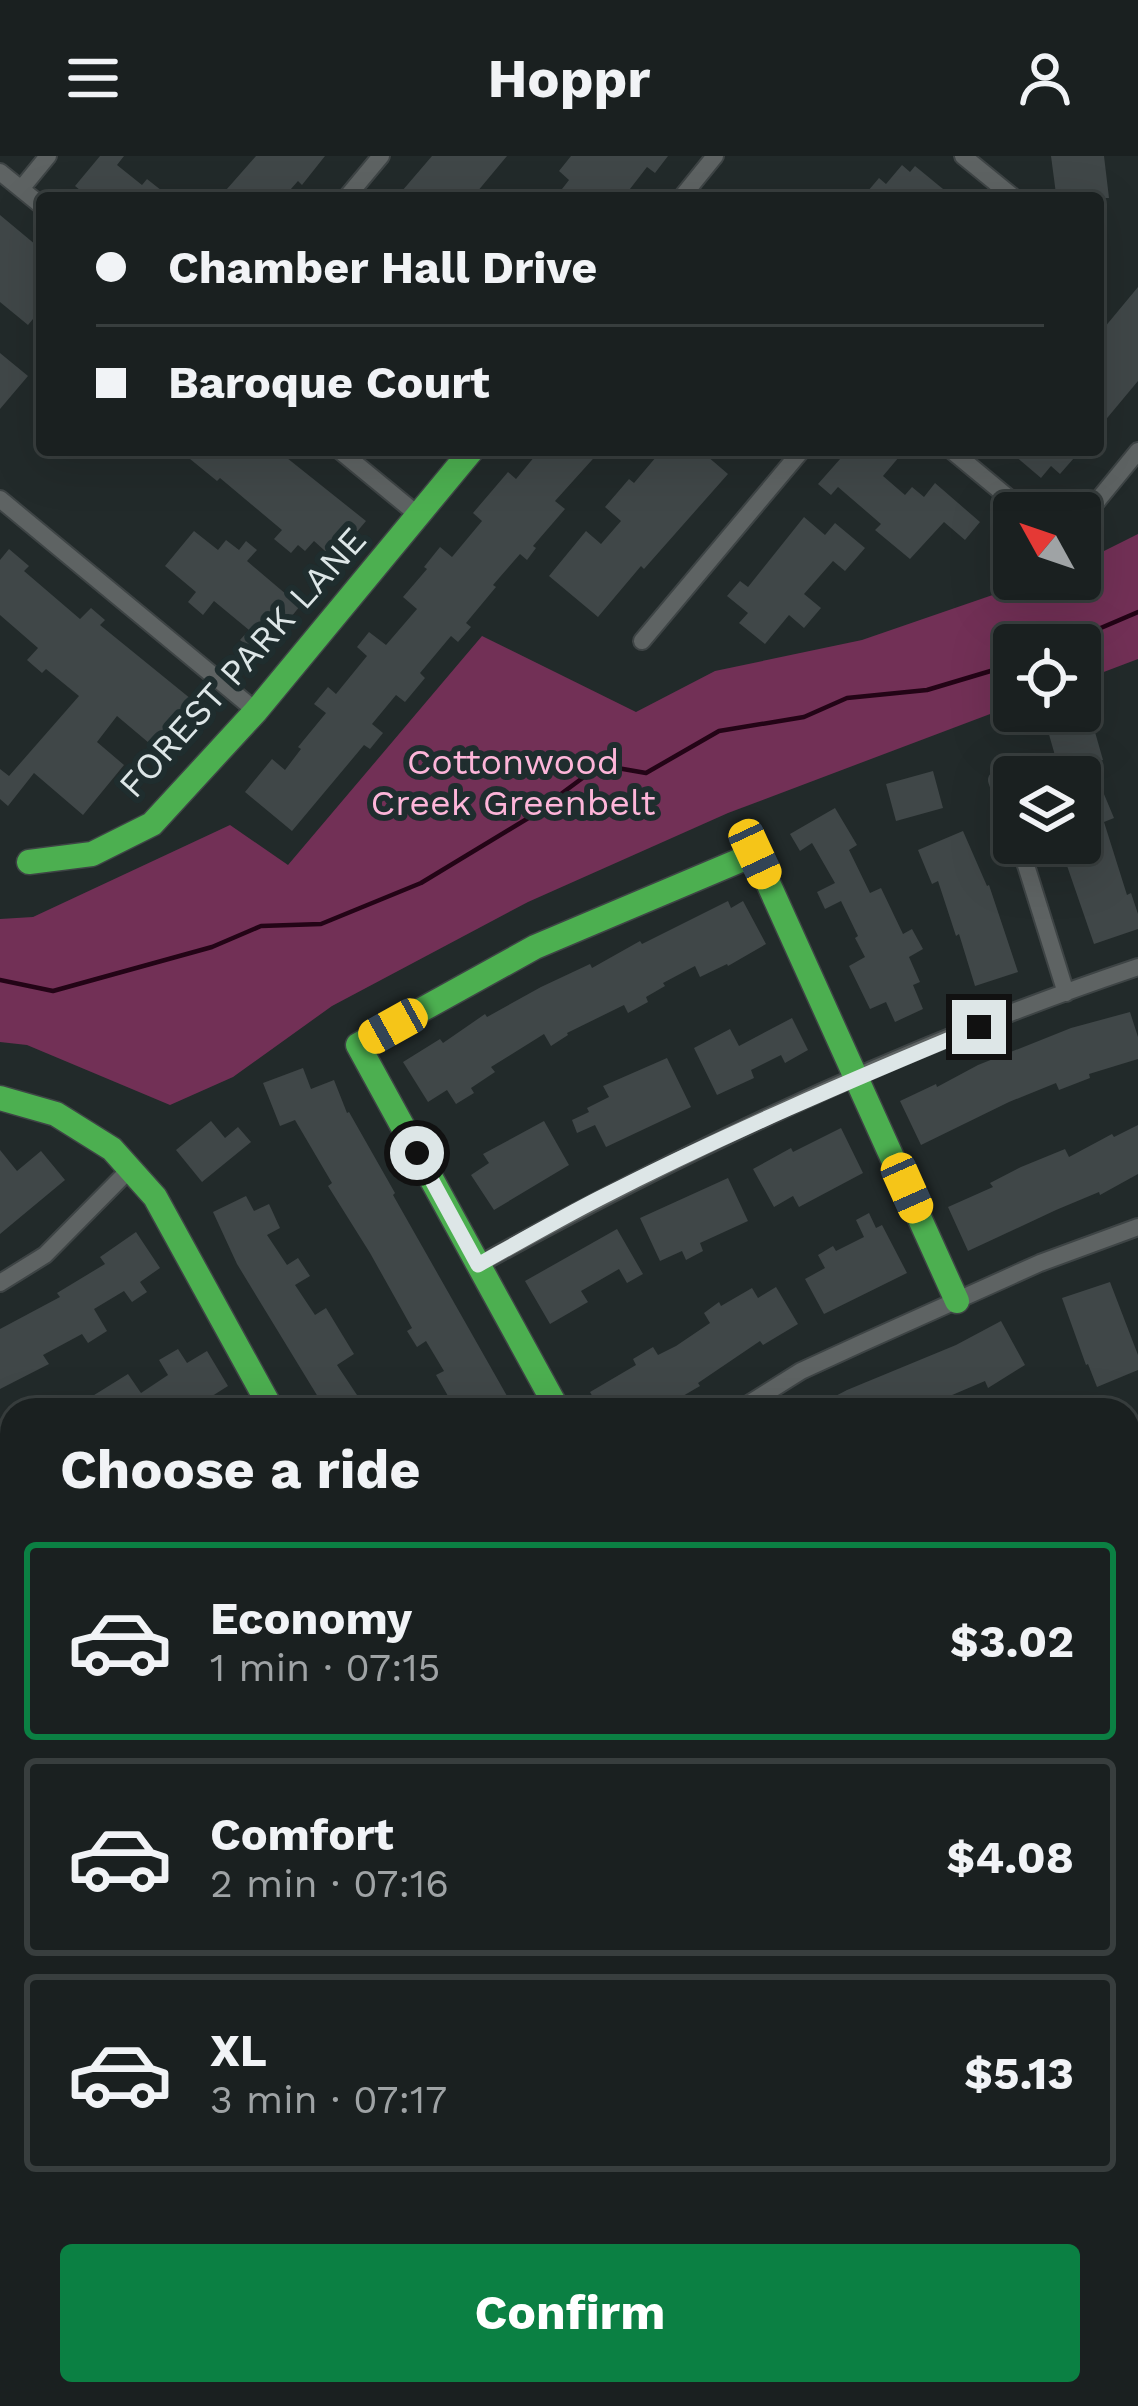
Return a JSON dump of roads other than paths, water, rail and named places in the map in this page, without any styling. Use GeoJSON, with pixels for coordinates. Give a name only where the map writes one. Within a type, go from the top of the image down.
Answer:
{"type":"FeatureCollection","features":[{"type":"Feature","properties":{"kind":"street"},"geometry":{"type":"LineString","coordinates":[[21,189],[48,156]]}},
{"type":"Feature","properties":{"kind":"street"},"geometry":{"type":"LineString","coordinates":[[351,192],[381,156]]}},
{"type":"Feature","properties":{"kind":"street"},"geometry":{"type":"LineString","coordinates":[[686,192],[716,156]]}},
{"type":"Feature","properties":{"kind":"street"},"geometry":{"type":"LineString","coordinates":[[963,156],[1005,192]]}},
{"type":"Feature","properties":{"kind":"street"},"geometry":{"type":"LineString","coordinates":[[0,172],[36,201]]}},
{"type":"Feature","properties":{"kind":"street"},"geometry":{"type":"LineString","coordinates":[[1101,496],[1138,451]]}},
{"type":"Feature","properties":{"kind":"street"},"geometry":{"type":"LineString","coordinates":[[345,456],[418,515]]}},
{"type":"Feature","properties":{"kind":"street","name":"FOREST PARK LANE"},"geometry":{"type":"LineString","coordinates":[[28,862],[92,854],[152,824],[256,711],[467,456]]}},
{"type":"Feature","properties":{"kind":"street"},"geometry":{"type":"LineString","coordinates":[[642,641],[797,456]]}},
{"type":"Feature","properties":{"kind":"street"},"geometry":{"type":"LineString","coordinates":[[958,456],[1002,492]]}},
{"type":"Feature","properties":{"kind":"street"},"geometry":{"type":"LineString","coordinates":[[0,499],[256,711]]}},
{"type":"Feature","properties":{"kind":"street"},"geometry":{"type":"LineString","coordinates":[[551,1398],[358,1045],[535,947],[755,854],[957,1301]]}},
{"type":"Feature","properties":{"kind":"street"},"geometry":{"type":"LineString","coordinates":[[1025,864],[1066,993]]}},
{"type":"Feature","properties":{"kind":"street"},"geometry":{"type":"LineString","coordinates":[[478,1265],[599,1198],[858,1077],[1138,967]]}},
{"type":"Feature","properties":{"kind":"street"},"geometry":{"type":"LineString","coordinates":[[0,1098],[56,1114],[112,1149],[130,1168],[155,1197],[265,1398]]}},
{"type":"Feature","properties":{"kind":"street"},"geometry":{"type":"LineString","coordinates":[[0,1283],[45,1255],[130,1168]]}},
{"type":"Feature","properties":{"kind":"street"},"geometry":{"type":"LineString","coordinates":[[759,1398],[801,1371],[1040,1263],[1137,1231]]}},
{"type":"Feature","properties":{"kind":"waterway"},"geometry":{"type":"LineString","coordinates":[[1101,628],[1138,612]]}},
{"type":"Feature","properties":{"kind":"waterway"},"geometry":{"type":"LineString","coordinates":[[0,980],[53,991],[212,947],[261,926],[321,924],[421,883],[530,817],[600,765],[646,773],[719,731],[804,717],[847,698],[927,690],[993,670]]}},
{"type":"Feature","properties":{"kind":"park label","name":"Cottonwood Creek Greenbelt"},"geometry":{"type":"Point","coordinates":[513,782]}}]}
